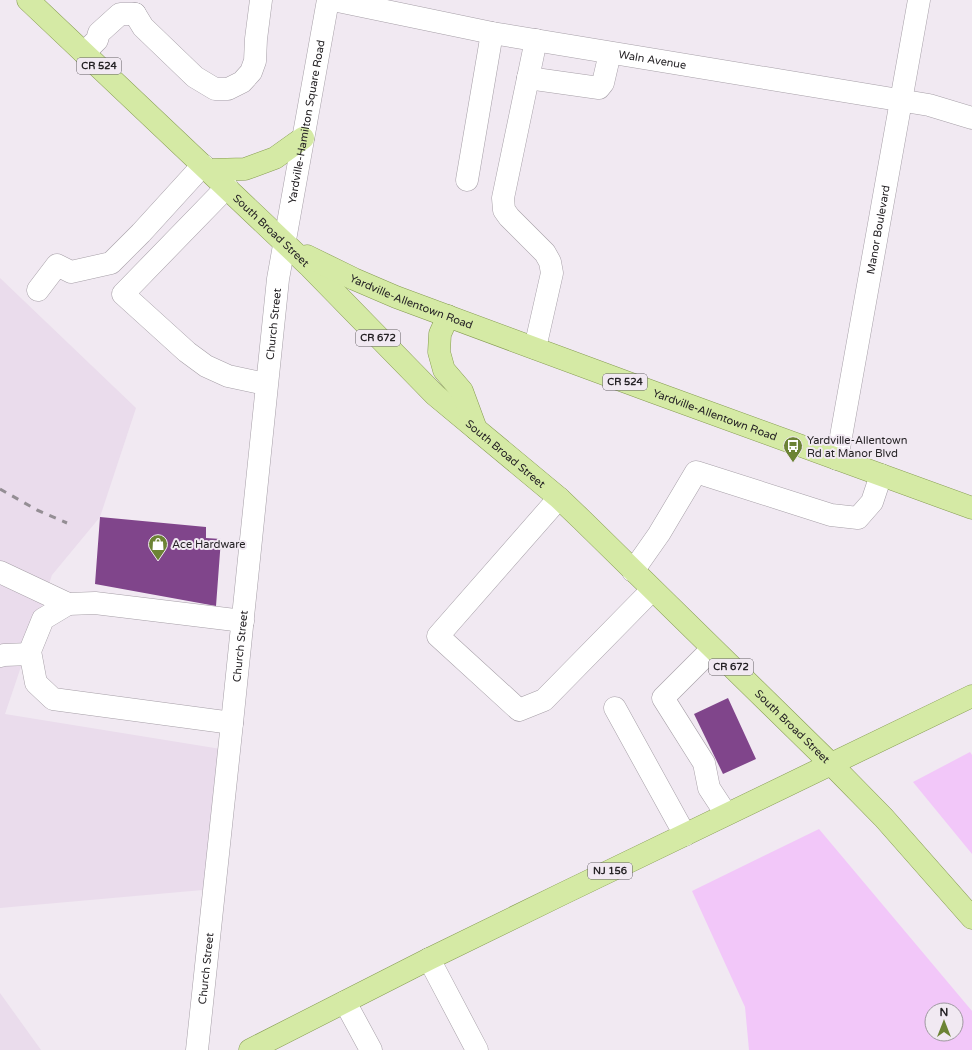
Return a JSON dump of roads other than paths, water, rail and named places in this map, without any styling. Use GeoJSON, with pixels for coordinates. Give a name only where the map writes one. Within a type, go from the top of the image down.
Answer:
{"type":"FeatureCollection","features":[{"type":"Feature","properties":{"kind":"main road","name":"South Broad Street"},"geometry":{"type":"LineString","coordinates":[[28,0],[91,47],[206,168],[310,267],[435,395],[559,498],[831,764],[884,818],[972,918]]}},
{"type":"Feature","properties":{"kind":"main road"},"geometry":{"type":"LineString","coordinates":[[206,168],[245,169],[276,158],[303,138]]}},
{"type":"Feature","properties":{"kind":"main road","name":"Yardville-Allentown Road"},"geometry":{"type":"LineString","coordinates":[[284,242],[311,258],[396,297],[972,508]]}},
{"type":"Feature","properties":{"kind":"main road"},"geometry":{"type":"LineString","coordinates":[[448,316],[440,334],[439,352],[444,370],[462,392],[476,430]]}},
{"type":"Feature","properties":{"kind":"main road","name":"NJ 156"},"geometry":{"type":"LineString","coordinates":[[250,1050],[429,959],[972,696]]}},
{"type":"Feature","properties":{"kind":"street"},"geometry":{"type":"LineString","coordinates":[[91,47],[99,33],[120,14],[135,7],[143,27],[195,77],[215,89],[228,89],[242,82],[251,72],[255,61],[261,0]]}},
{"type":"Feature","properties":{"kind":"street","name":"Yardville-Hamilton Square Road"},"geometry":{"type":"LineString","coordinates":[[284,242],[328,0]]}},
{"type":"Feature","properties":{"kind":"street","name":"Waln Avenue"},"geometry":{"type":"LineString","coordinates":[[333,0],[492,34],[929,105],[972,118]]}},
{"type":"Feature","properties":{"kind":"street","name":"Manor Boulevard"},"geometry":{"type":"LineString","coordinates":[[837,459],[920,0]]}},
{"type":"Feature","properties":{"kind":"street"},"geometry":{"type":"LineString","coordinates":[[467,180],[492,34]]}},
{"type":"Feature","properties":{"kind":"street"},"geometry":{"type":"LineString","coordinates":[[535,348],[552,273],[550,262],[545,253],[509,217],[504,210],[503,198],[536,40]]}},
{"type":"Feature","properties":{"kind":"street"},"geometry":{"type":"LineString","coordinates":[[528,78],[599,88],[603,83],[610,53]]}},
{"type":"Feature","properties":{"kind":"street"},"geometry":{"type":"LineString","coordinates":[[38,290],[56,264],[71,272],[111,263],[206,168]]}},
{"type":"Feature","properties":{"kind":"street"},"geometry":{"type":"LineString","coordinates":[[227,187],[123,294],[187,352],[206,366],[228,376],[266,384]]}},
{"type":"Feature","properties":{"kind":"street","name":"Church Street"},"geometry":{"type":"LineString","coordinates":[[197,1050],[243,621],[266,384],[278,279],[284,242]]}},
{"type":"Feature","properties":{"kind":"street"},"geometry":{"type":"LineString","coordinates":[[633,571],[659,534],[696,472],[831,516],[858,518],[872,502],[881,475]]}},
{"type":"Feature","properties":{"kind":"street"},"geometry":{"type":"LineString","coordinates":[[559,498],[438,636],[519,710],[544,700],[652,590]]}},
{"type":"Feature","properties":{"kind":"street"},"geometry":{"type":"LineString","coordinates":[[0,572],[68,604]]}},
{"type":"Feature","properties":{"kind":"street"},"geometry":{"type":"LineString","coordinates":[[232,723],[53,699],[36,683],[30,651],[43,618],[68,604],[95,603],[243,621]]}},
{"type":"Feature","properties":{"kind":"street"},"geometry":{"type":"LineString","coordinates":[[712,649],[663,698],[704,763],[709,788],[726,814]]}},
{"type":"Feature","properties":{"kind":"street"},"geometry":{"type":"LineString","coordinates":[[0,656],[30,654]]}},
{"type":"Feature","properties":{"kind":"street"},"geometry":{"type":"LineString","coordinates":[[615,708],[685,835]]}},
{"type":"Feature","properties":{"kind":"street"},"geometry":{"type":"LineString","coordinates":[[429,959],[477,1050]]}},
{"type":"Feature","properties":{"kind":"street"},"geometry":{"type":"LineString","coordinates":[[345,1002],[371,1050]]}},
{"type":"Feature","properties":{"kind":"railway"},"geometry":{"type":"LineString","coordinates":[[0,489],[37,510],[67,523]]}},
{"type":"Feature","properties":{"kind":"place","name":"Yardville-Allentown Rd at Manor Blvd"},"geometry":{"type":"Point","coordinates":[793,463]}},
{"type":"Feature","properties":{"kind":"place","name":"Ace Hardware"},"geometry":{"type":"Point","coordinates":[158,561]}}]}
